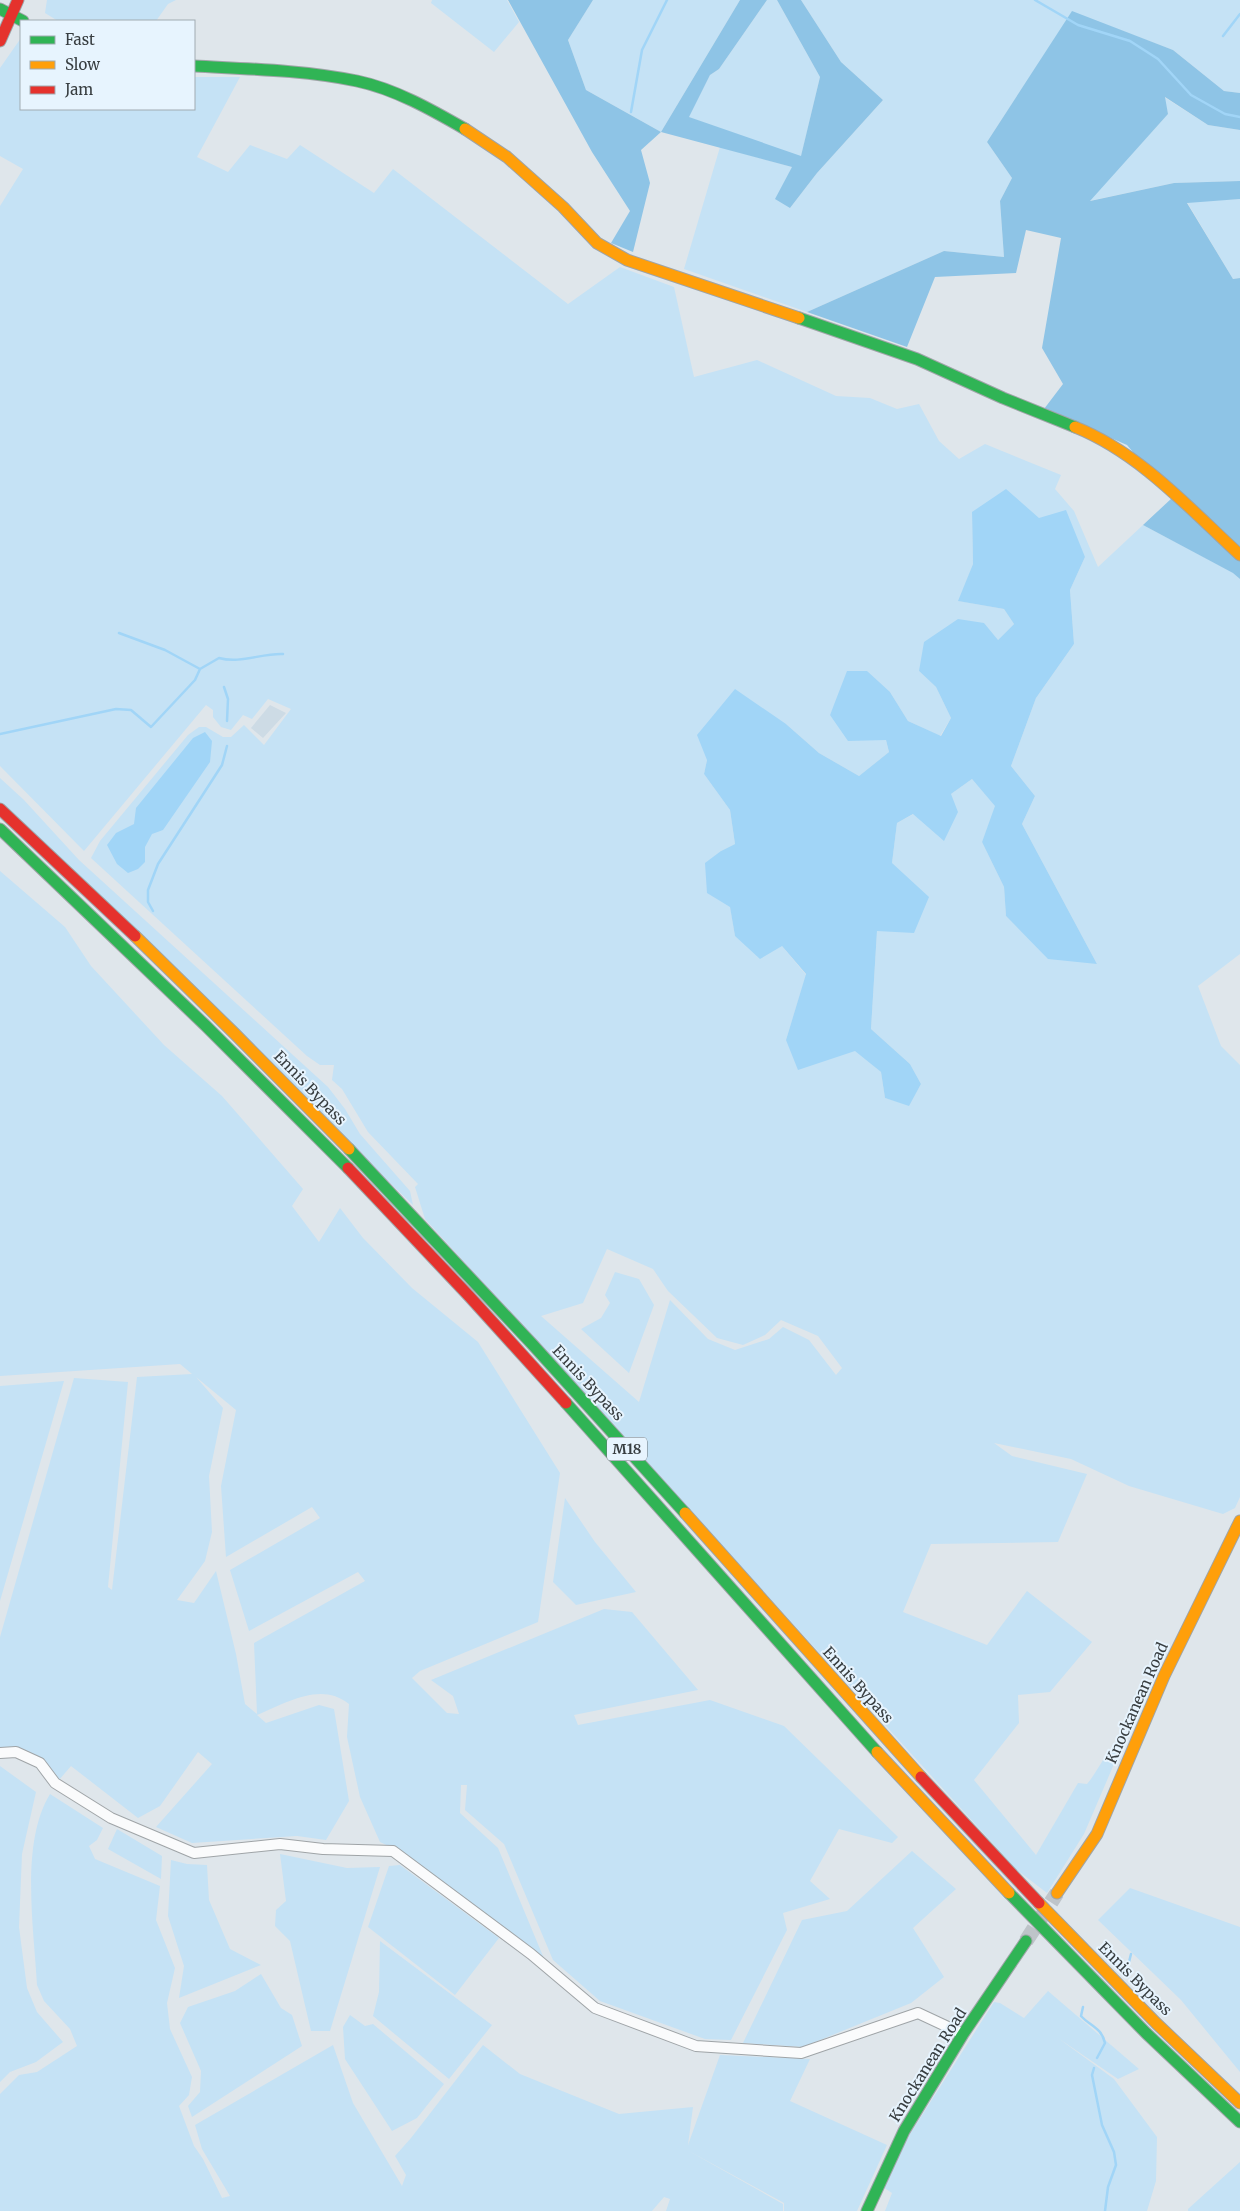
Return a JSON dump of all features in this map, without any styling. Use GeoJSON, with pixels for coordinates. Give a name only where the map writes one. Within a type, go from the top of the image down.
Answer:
{"type":"FeatureCollection","features":[{"type":"Feature","properties":{"kind":"main road"},"geometry":{"type":"LineString","coordinates":[[0,41],[18,0]]}},
{"type":"Feature","properties":{"kind":"main road"},"geometry":{"type":"LineString","coordinates":[[0,10],[21,20]]}},
{"type":"Feature","properties":{"kind":"main road"},"geometry":{"type":"LineString","coordinates":[[195,66],[289,72],[358,81],[426,107],[465,129],[507,157],[563,207],[597,243],[627,260],[746,299],[917,359],[1003,398],[1083,430],[1122,452],[1166,486],[1240,555]]}},
{"type":"Feature","properties":{"kind":"main road","name":"Ennis Bypass"},"geometry":{"type":"LineString","coordinates":[[0,809],[160,959],[262,1060],[408,1211],[605,1424],[975,1837],[1182,2048],[1240,2103]]}},
{"type":"Feature","properties":{"kind":"main road","name":"Ennis Bypass"},"geometry":{"type":"LineString","coordinates":[[0,828],[241,1059],[384,1207],[535,1368],[952,1836],[1186,2073],[1240,2122]]}},
{"type":"Feature","properties":{"kind":"main road","name":"Knockanean Road"},"geometry":{"type":"LineString","coordinates":[[1056,1893],[1097,1834],[1164,1676],[1240,1521]]}},
{"type":"Feature","properties":{"kind":"main road","name":"Knockanean Road"},"geometry":{"type":"LineString","coordinates":[[867,2211],[904,2131],[963,2034],[1026,1941]]}},
{"type":"Feature","properties":{"kind":"street"},"geometry":{"type":"LineString","coordinates":[[0,1753],[16,1752],[40,1763],[55,1783],[111,1818],[194,1852],[280,1844],[323,1849],[393,1851],[531,1954],[596,2008],[696,2046],[801,2054],[918,2013],[963,2034]]}},
{"type":"Feature","properties":{"kind":"shaded area"},"geometry":{"type":"Polygon","coordinates":[[[47,0],[176,0],[168,4],[157,20],[56,20],[45,13],[47,0]]]}},
{"type":"Feature","properties":{"kind":"shaded area"},"geometry":{"type":"Polygon","coordinates":[[[432,0],[507,0],[519,22],[494,52],[431,3],[432,0]]]}},
{"type":"Feature","properties":{"kind":"shaded area"},"geometry":{"type":"Polygon","coordinates":[[[508,0],[593,0],[568,40],[586,90],[661,132],[641,150],[650,183],[633,252],[611,243],[630,211],[592,152],[508,0]]]}},
{"type":"Feature","properties":{"kind":"shaded area"},"geometry":{"type":"Polygon","coordinates":[[[593,0],[740,0],[661,132],[586,90],[568,40],[593,0]]]}},
{"type":"Feature","properties":{"kind":"shaded area"},"geometry":{"type":"Polygon","coordinates":[[[740,0],[767,0],[719,69],[710,75],[689,117],[801,156],[820,77],[777,0],[801,0],[841,62],[883,100],[817,173],[790,208],[775,199],[792,167],[661,132],[740,0]]]}},
{"type":"Feature","properties":{"kind":"shaded area"},"geometry":{"type":"Polygon","coordinates":[[[767,0],[777,0],[820,77],[801,157],[688,117],[710,75],[719,69],[767,0]]]}},
{"type":"Feature","properties":{"kind":"shaded area"},"geometry":{"type":"Polygon","coordinates":[[[801,0],[1240,0],[1240,93],[1224,91],[1173,50],[1072,12],[987,142],[1012,178],[1000,201],[1004,257],[944,251],[807,312],[684,269],[720,147],[792,167],[790,208],[817,173],[883,100],[841,62],[801,0]]]}},
{"type":"Feature","properties":{"kind":"shaded area"},"geometry":{"type":"Polygon","coordinates":[[[1072,11],[1173,50],[1224,91],[1240,93],[1240,130],[1208,125],[1165,97],[1168,114],[1090,201],[1174,183],[1240,181],[1240,199],[1187,203],[1233,279],[1240,278],[1240,579],[1233,573],[1143,525],[1172,498],[1127,445],[1044,409],[1063,384],[1042,348],[1061,238],[1026,230],[1016,273],[935,277],[907,347],[807,312],[944,251],[1004,257],[1000,201],[1012,178],[987,142],[1072,11]]]}},
{"type":"Feature","properties":{"kind":"shaded area"},"geometry":{"type":"Polygon","coordinates":[[[20,39],[20,110],[195,110],[195,77],[240,77],[197,157],[228,172],[250,145],[287,159],[300,145],[374,193],[393,169],[568,304],[620,267],[674,287],[694,377],[757,360],[836,396],[870,398],[897,409],[919,404],[939,441],[959,459],[985,444],[1061,475],[1055,489],[1074,511],[1098,567],[1143,525],[1234,573],[1240,579],[1240,954],[1198,986],[1221,1046],[1240,1065],[1240,1497],[1235,1508],[1223,1514],[1129,1486],[1071,1459],[994,1443],[1012,1456],[1087,1474],[1058,1542],[931,1544],[903,1612],[987,1645],[1027,1591],[1092,1642],[1050,1692],[1018,1695],[1019,1723],[974,1780],[1036,1855],[1078,1783],[1087,1784],[1107,1755],[1111,1751],[1120,1750],[1084,1834],[1047,1893],[1017,1870],[425,1219],[415,1187],[418,1184],[368,1132],[342,1089],[332,1080],[334,1065],[320,1065],[307,1056],[91,858],[100,841],[188,735],[199,727],[206,727],[223,737],[231,737],[244,725],[264,745],[291,709],[268,699],[252,719],[243,715],[231,730],[221,727],[213,717],[213,710],[206,705],[84,851],[0,766],[0,206],[23,169],[0,156],[0,68],[20,39]],[[972,512],[973,564],[959,601],[1004,609],[1014,624],[998,640],[919,671],[936,687],[951,718],[940,736],[908,721],[890,692],[838,698],[830,715],[886,740],[889,752],[859,776],[819,753],[786,724],[707,760],[704,774],[730,810],[735,844],[721,851],[735,936],[782,946],[806,975],[786,1040],[855,1050],[881,1072],[885,1098],[909,1105],[921,1084],[910,1064],[871,1029],[877,931],[892,863],[897,823],[951,794],[972,779],[996,806],[982,842],[1004,887],[1006,916],[1026,936],[1097,964],[1022,824],[1035,796],[1011,766],[1036,698],[1074,644],[1070,590],[1085,557],[1039,518],[972,512]],[[607,1249],[583,1303],[541,1316],[639,1402],[670,1300],[708,1339],[735,1350],[769,1339],[783,1327],[809,1340],[836,1375],[842,1368],[818,1336],[781,1320],[765,1335],[743,1345],[717,1338],[668,1291],[653,1269],[607,1249]]]}},
{"type":"Feature","properties":{"kind":"shaded area"},"geometry":{"type":"Polygon","coordinates":[[[1164,97],[1208,125],[1240,130],[1240,181],[1174,183],[1089,201],[1168,114],[1164,97]]]}},
{"type":"Feature","properties":{"kind":"shaded area"},"geometry":{"type":"Polygon","coordinates":[[[1240,199],[1240,278],[1233,279],[1187,202],[1240,199]]]}},
{"type":"Feature","properties":{"kind":"shaded area"},"geometry":{"type":"Polygon","coordinates":[[[1006,489],[1039,518],[1066,510],[1085,557],[1070,590],[1074,644],[1036,698],[1011,766],[1035,796],[1022,824],[1097,964],[1048,959],[1006,916],[1004,887],[982,842],[995,806],[972,779],[951,794],[958,812],[944,841],[913,814],[897,823],[892,863],[929,897],[914,933],[877,931],[871,1029],[910,1064],[921,1084],[909,1106],[885,1098],[881,1072],[855,1051],[798,1070],[786,1040],[806,974],[782,946],[760,959],[735,936],[730,907],[707,893],[705,863],[721,851],[735,844],[730,810],[704,774],[707,760],[697,735],[735,689],[786,724],[819,753],[859,776],[889,752],[886,740],[848,741],[830,715],[847,671],[867,671],[890,692],[908,721],[941,736],[951,718],[936,687],[919,671],[924,642],[958,619],[984,623],[998,640],[1014,624],[1004,609],[958,601],[973,564],[972,512],[1006,489]]]}},
{"type":"Feature","properties":{"kind":"shaded area"},"geometry":{"type":"Polygon","coordinates":[[[270,705],[286,713],[263,738],[251,728],[270,705]]]}},
{"type":"Feature","properties":{"kind":"shaded area"},"geometry":{"type":"Polygon","coordinates":[[[205,732],[212,741],[210,762],[163,830],[152,834],[145,847],[145,862],[138,869],[128,873],[117,864],[107,845],[116,833],[134,824],[136,808],[193,738],[205,732]]]}},
{"type":"Feature","properties":{"kind":"shaded area"},"geometry":{"type":"Polygon","coordinates":[[[0,778],[24,800],[79,860],[328,1087],[345,1109],[360,1134],[410,1191],[413,1205],[0,810],[0,778]]]}},
{"type":"Feature","properties":{"kind":"shaded area"},"geometry":{"type":"Polygon","coordinates":[[[0,871],[65,927],[91,966],[164,1045],[222,1096],[303,1189],[292,1206],[319,1242],[340,1208],[363,1238],[412,1288],[478,1342],[560,1473],[538,1622],[420,1671],[412,1678],[447,1713],[459,1714],[453,1696],[431,1680],[604,1609],[632,1612],[698,1690],[574,1715],[578,1725],[710,1700],[784,1726],[898,1837],[892,1843],[839,1829],[810,1881],[830,1899],[783,1913],[787,1930],[731,2040],[705,2039],[600,2001],[553,1960],[504,1844],[465,1810],[467,1785],[461,1785],[460,1813],[498,1848],[545,1961],[395,1849],[380,1842],[360,1797],[347,1737],[349,1704],[338,1697],[327,1694],[303,1696],[257,1715],[266,1723],[319,1705],[334,1709],[349,1801],[326,1840],[297,1836],[192,1843],[156,1827],[212,1764],[198,1752],[160,1806],[138,1818],[71,1766],[59,1780],[36,1758],[0,1751],[0,1637],[74,1378],[128,1382],[108,1587],[112,1590],[137,1377],[192,1374],[180,1364],[0,1376],[0,871]],[[196,1377],[223,1408],[209,1476],[212,1532],[205,1561],[177,1600],[194,1603],[216,1571],[236,1654],[245,1704],[257,1714],[254,1643],[365,1581],[358,1572],[249,1631],[230,1570],[320,1518],[312,1507],[226,1557],[221,1486],[236,1410],[196,1377]]]}},
{"type":"Feature","properties":{"kind":"shaded area"},"geometry":{"type":"Polygon","coordinates":[[[615,1272],[639,1279],[654,1305],[629,1373],[581,1329],[601,1318],[610,1303],[605,1295],[615,1272]]]}},
{"type":"Feature","properties":{"kind":"shaded area"},"geometry":{"type":"Polygon","coordinates":[[[64,1381],[0,1601],[0,1386],[64,1381]]]}},
{"type":"Feature","properties":{"kind":"shaded area"},"geometry":{"type":"Polygon","coordinates":[[[565,1498],[595,1542],[636,1592],[576,1605],[553,1582],[565,1498]]]}},
{"type":"Feature","properties":{"kind":"shaded area"},"geometry":{"type":"Polygon","coordinates":[[[0,1766],[36,1792],[22,1854],[19,1927],[27,1988],[37,2012],[63,2042],[36,2062],[10,2072],[0,2082],[0,1766]]]}},
{"type":"Feature","properties":{"kind":"shaded area"},"geometry":{"type":"Polygon","coordinates":[[[50,1794],[103,1828],[97,1840],[89,1846],[95,1859],[160,1886],[156,1920],[175,1968],[167,2003],[170,2029],[192,2077],[189,2095],[179,2106],[194,2146],[203,2159],[222,2198],[230,2196],[202,2149],[195,2125],[333,2045],[353,2103],[402,2186],[406,2175],[395,2156],[483,2045],[520,2074],[619,2114],[693,2107],[688,2145],[720,2055],[810,2059],[790,2101],[887,2145],[857,2211],[784,2211],[784,2203],[687,2150],[783,2204],[783,2211],[666,2211],[670,2199],[664,2197],[652,2211],[0,2211],[0,2094],[19,2075],[37,2072],[77,2046],[70,2029],[44,2001],[37,1985],[32,1913],[32,1861],[35,1837],[41,1814],[50,1794]]]}},
{"type":"Feature","properties":{"kind":"shaded area"},"geometry":{"type":"Polygon","coordinates":[[[117,1829],[162,1856],[161,1879],[108,1849],[117,1829]]]}},
{"type":"Feature","properties":{"kind":"shaded area"},"geometry":{"type":"Polygon","coordinates":[[[912,1851],[956,1889],[913,1928],[944,1977],[911,2003],[803,2047],[743,2043],[802,1920],[847,1911],[912,1851]]]}},
{"type":"Feature","properties":{"kind":"shaded area"},"geometry":{"type":"Polygon","coordinates":[[[280,1854],[347,1868],[380,1867],[330,2031],[311,2031],[290,1941],[275,1926],[276,1910],[286,1901],[280,1854]]]}},
{"type":"Feature","properties":{"kind":"shaded area"},"geometry":{"type":"Polygon","coordinates":[[[171,1860],[187,1864],[207,1865],[209,1900],[230,1949],[261,1965],[179,1998],[184,1966],[168,1916],[171,1860]]]}},
{"type":"Feature","properties":{"kind":"shaded area"},"geometry":{"type":"Polygon","coordinates":[[[400,1865],[499,1938],[455,1995],[368,1927],[389,1866],[400,1865]]]}},
{"type":"Feature","properties":{"kind":"shaded area"},"geometry":{"type":"Polygon","coordinates":[[[1130,1888],[1240,1927],[1240,2072],[1181,2000],[1098,1920],[1130,1888]]]}},
{"type":"Feature","properties":{"kind":"shaded area"},"geometry":{"type":"Polygon","coordinates":[[[380,1941],[492,2025],[449,2079],[373,2016],[379,1992],[380,1941]]]}},
{"type":"Feature","properties":{"kind":"shaded area"},"geometry":{"type":"Polygon","coordinates":[[[261,1974],[281,2008],[292,2015],[302,2046],[192,2117],[188,2106],[200,2092],[201,2071],[180,2023],[188,2007],[235,1991],[261,1974]]]}},
{"type":"Feature","properties":{"kind":"shaded area"},"geometry":{"type":"Polygon","coordinates":[[[1048,1991],[1139,2069],[1118,2079],[1058,2038],[1114,2079],[1157,2137],[1156,2181],[1147,2211],[885,2211],[892,2193],[883,2187],[910,2134],[994,2002],[1000,2003],[1024,2018],[1048,1991]]]}},
{"type":"Feature","properties":{"kind":"shaded area"},"geometry":{"type":"Polygon","coordinates":[[[350,2015],[365,2026],[373,2024],[444,2084],[417,2118],[392,2131],[345,2059],[343,2027],[350,2015]]]}},
{"type":"Feature","properties":{"kind":"shaded area"},"geometry":{"type":"Polygon","coordinates":[[[1240,2162],[1240,2211],[1188,2211],[1188,2209],[1240,2162]]]}},
{"type":"Feature","properties":{"kind":"waterway"},"geometry":{"type":"LineString","coordinates":[[631,112],[642,50],[667,0]]}},
{"type":"Feature","properties":{"kind":"waterway"},"geometry":{"type":"LineString","coordinates":[[1035,0],[1078,25],[1130,41],[1158,59],[1191,95],[1225,114],[1240,117]]}},
{"type":"Feature","properties":{"kind":"waterway"},"geometry":{"type":"LineString","coordinates":[[1223,36],[1240,14]]}},
{"type":"Feature","properties":{"kind":"waterway"},"geometry":{"type":"LineString","coordinates":[[119,633],[165,650],[200,669]]}},
{"type":"Feature","properties":{"kind":"waterway"},"geometry":{"type":"LineString","coordinates":[[0,734],[116,709],[131,710],[151,727],[195,680],[200,669],[219,658],[235,660],[283,654]]}},
{"type":"Feature","properties":{"kind":"waterway"},"geometry":{"type":"LineString","coordinates":[[224,687],[228,699],[227,721]]}},
{"type":"Feature","properties":{"kind":"waterway"},"geometry":{"type":"LineString","coordinates":[[153,911],[148,902],[148,890],[158,864],[222,765],[227,746]]}},
{"type":"Feature","properties":{"kind":"waterway"},"geometry":{"type":"LineString","coordinates":[[1129,1962],[1131,1954]]}},
{"type":"Feature","properties":{"kind":"waterway"},"geometry":{"type":"LineString","coordinates":[[1083,2007],[1081,2016],[1101,2034],[1105,2043],[1097,2058]]}},
{"type":"Feature","properties":{"kind":"waterway"},"geometry":{"type":"LineString","coordinates":[[1094,2068],[1092,2075],[1102,2125],[1114,2152],[1116,2165],[1108,2187],[1105,2211]]}},
{"type":"Feature","properties":{"kind":"tunnel"},"geometry":{"type":"LineString","coordinates":[[1026,1941],[1057,1893]]}},
{"type":"Feature","properties":{"kind":"traffic: fast"},"geometry":{"type":"LineString","coordinates":[[0,9],[21,20]]}},
{"type":"Feature","properties":{"kind":"traffic: fast"},"geometry":{"type":"LineString","coordinates":[[195,66],[296,72],[357,81],[399,95],[465,129]]}},
{"type":"Feature","properties":{"kind":"traffic: fast"},"geometry":{"type":"LineString","coordinates":[[799,318],[917,359],[1003,398],[1075,427]]}},
{"type":"Feature","properties":{"kind":"traffic: fast"},"geometry":{"type":"LineString","coordinates":[[0,829],[205,1025],[348,1168]]}},
{"type":"Feature","properties":{"kind":"traffic: fast"},"geometry":{"type":"LineString","coordinates":[[349,1149],[533,1345],[685,1513]]}},
{"type":"Feature","properties":{"kind":"traffic: fast"},"geometry":{"type":"LineString","coordinates":[[566,1403],[877,1752]]}},
{"type":"Feature","properties":{"kind":"traffic: fast"},"geometry":{"type":"LineString","coordinates":[[1009,1893],[1146,2033],[1240,2122]]}},
{"type":"Feature","properties":{"kind":"traffic: fast"},"geometry":{"type":"LineString","coordinates":[[867,2211],[904,2131],[963,2034],[1026,1941]]}},
{"type":"Feature","properties":{"kind":"traffic: slow"},"geometry":{"type":"LineString","coordinates":[[465,129],[507,157],[563,207],[597,243],[627,260],[799,318]]}},
{"type":"Feature","properties":{"kind":"traffic: slow"},"geometry":{"type":"LineString","coordinates":[[1075,427],[1099,438],[1143,467],[1183,501],[1240,555]]}},
{"type":"Feature","properties":{"kind":"traffic: slow"},"geometry":{"type":"LineString","coordinates":[[135,936],[349,1149]]}},
{"type":"Feature","properties":{"kind":"traffic: slow"},"geometry":{"type":"LineString","coordinates":[[685,1513],[921,1777]]}},
{"type":"Feature","properties":{"kind":"traffic: slow"},"geometry":{"type":"LineString","coordinates":[[1057,1893],[1097,1834],[1164,1676],[1240,1521]]}},
{"type":"Feature","properties":{"kind":"traffic: slow"},"geometry":{"type":"LineString","coordinates":[[877,1752],[1009,1893]]}},
{"type":"Feature","properties":{"kind":"traffic: slow"},"geometry":{"type":"LineString","coordinates":[[1039,1903],[1156,2023],[1240,2103]]}},
{"type":"Feature","properties":{"kind":"traffic: jam"},"geometry":{"type":"LineString","coordinates":[[0,41],[18,0]]}},
{"type":"Feature","properties":{"kind":"traffic: jam"},"geometry":{"type":"LineString","coordinates":[[0,809],[135,936]]}},
{"type":"Feature","properties":{"kind":"traffic: jam"},"geometry":{"type":"LineString","coordinates":[[348,1168],[469,1296],[566,1403]]}},
{"type":"Feature","properties":{"kind":"traffic: jam"},"geometry":{"type":"LineString","coordinates":[[921,1777],[1039,1903]]}}]}
